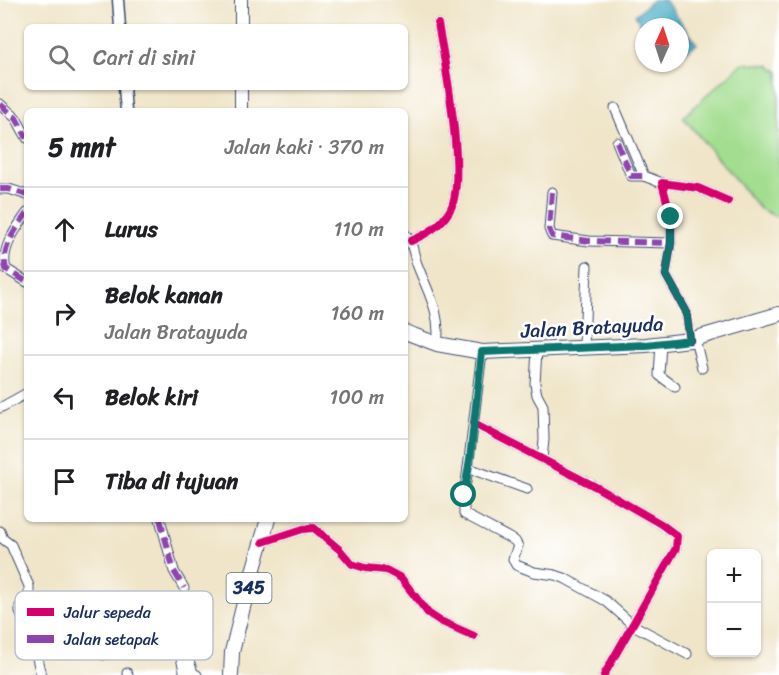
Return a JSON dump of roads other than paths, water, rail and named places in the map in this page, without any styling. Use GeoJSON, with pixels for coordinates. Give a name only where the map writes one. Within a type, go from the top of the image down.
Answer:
{"type":"FeatureCollection","features":[{"type":"Feature","properties":{"kind":"main road"},"geometry":{"type":"LineString","coordinates":[[241,0],[241,24]]}},
{"type":"Feature","properties":{"kind":"main road"},"geometry":{"type":"LineString","coordinates":[[241,90],[241,108]]}},
{"type":"Feature","properties":{"kind":"main road","name":"Jalan Bratayuda"},"geometry":{"type":"LineString","coordinates":[[408,333],[437,344],[482,352],[662,344],[692,340],[779,314]]}},
{"type":"Feature","properties":{"kind":"main road","name":"345"},"geometry":{"type":"LineString","coordinates":[[231,674],[232,657],[243,607],[267,522]]}},
{"type":"Feature","properties":{"kind":"street"},"geometry":{"type":"LineString","coordinates":[[118,0],[120,24]]}},
{"type":"Feature","properties":{"kind":"street"},"geometry":{"type":"LineString","coordinates":[[437,344],[435,307],[416,263],[408,237],[428,233],[437,226],[449,212],[456,187],[453,120],[438,24]]}},
{"type":"Feature","properties":{"kind":"street"},"geometry":{"type":"LineString","coordinates":[[124,90],[126,108]]}},
{"type":"Feature","properties":{"kind":"street"},"geometry":{"type":"LineString","coordinates":[[0,104],[15,118],[24,133]]}},
{"type":"Feature","properties":{"kind":"street"},"geometry":{"type":"LineString","coordinates":[[615,108],[644,177]]}},
{"type":"Feature","properties":{"kind":"street"},"geometry":{"type":"LineString","coordinates":[[617,142],[631,176],[698,188],[728,201]]}},
{"type":"Feature","properties":{"kind":"street"},"geometry":{"type":"LineString","coordinates":[[662,183],[671,217],[671,243],[666,275],[686,311],[692,340],[702,368]]}},
{"type":"Feature","properties":{"kind":"street"},"geometry":{"type":"LineString","coordinates":[[0,189],[9,189],[24,194]]}},
{"type":"Feature","properties":{"kind":"street"},"geometry":{"type":"LineString","coordinates":[[552,192],[549,229],[552,236],[589,241],[671,243]]}},
{"type":"Feature","properties":{"kind":"street"},"geometry":{"type":"LineString","coordinates":[[24,218],[8,242],[3,258],[6,269],[24,280]]}},
{"type":"Feature","properties":{"kind":"street"},"geometry":{"type":"LineString","coordinates":[[584,347],[587,266]]}},
{"type":"Feature","properties":{"kind":"street"},"geometry":{"type":"LineString","coordinates":[[662,344],[659,375],[675,387]]}},
{"type":"Feature","properties":{"kind":"street"},"geometry":{"type":"LineString","coordinates":[[537,349],[535,384],[537,395],[543,406],[542,459]]}},
{"type":"Feature","properties":{"kind":"street"},"geometry":{"type":"LineString","coordinates":[[482,352],[463,512],[465,515],[515,541],[518,546],[513,560],[516,565],[534,572],[564,578],[606,601],[633,625],[687,654]]}},
{"type":"Feature","properties":{"kind":"street"},"geometry":{"type":"LineString","coordinates":[[0,408],[24,395]]}},
{"type":"Feature","properties":{"kind":"street"},"geometry":{"type":"LineString","coordinates":[[474,424],[656,521],[677,536],[676,548],[604,675]]}},
{"type":"Feature","properties":{"kind":"street"},"geometry":{"type":"LineString","coordinates":[[468,468],[527,489]]}},
{"type":"Feature","properties":{"kind":"street"},"geometry":{"type":"LineString","coordinates":[[161,522],[174,570],[184,588]]}},
{"type":"Feature","properties":{"kind":"street"},"geometry":{"type":"LineString","coordinates":[[263,542],[303,529],[314,528],[340,550],[352,564],[386,570],[401,578],[428,613],[474,636]]}},
{"type":"Feature","properties":{"kind":"street"},"geometry":{"type":"LineString","coordinates":[[0,531],[3,539],[11,545],[29,586],[29,591]]}},
{"type":"Feature","properties":{"kind":"street"},"geometry":{"type":"LineString","coordinates":[[37,660],[41,675]]}},
{"type":"Feature","properties":{"kind":"water"},"geometry":{"type":"Polygon","coordinates":[[[653,0],[665,0],[678,18],[637,18],[635,15],[653,0]]]}},
{"type":"Feature","properties":{"kind":"water"},"geometry":{"type":"Polygon","coordinates":[[[689,33],[697,44],[689,49],[689,33]]]}}]}
